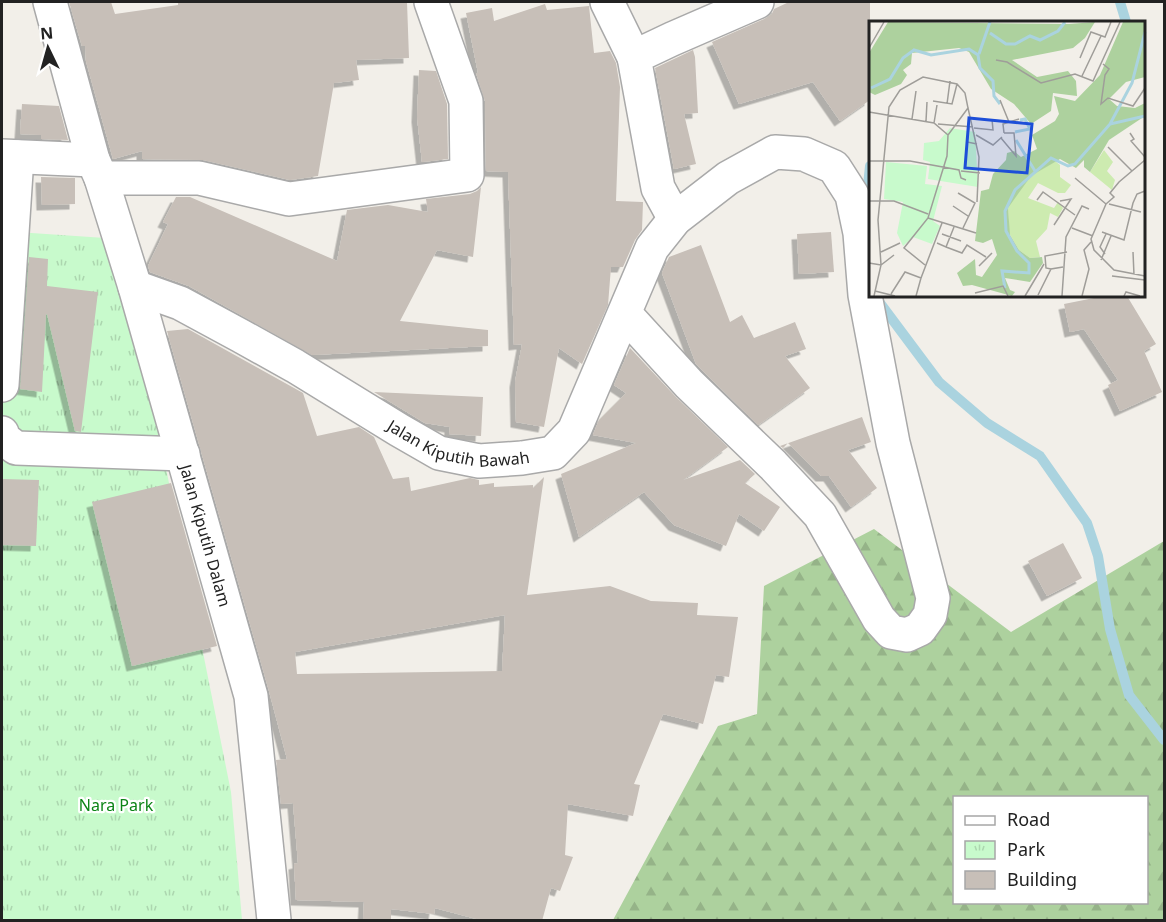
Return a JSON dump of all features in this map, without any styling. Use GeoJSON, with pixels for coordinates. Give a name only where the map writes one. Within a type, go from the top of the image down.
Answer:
{"type":"FeatureCollection","features":[{"type":"Feature","properties":{"kind":"street","name":"Jalan Kiputih Dalam"},"geometry":{"type":"LineString","coordinates":[[50,2],[97,169],[135,287],[251,696],[274,921]]}},
{"type":"Feature","properties":{"kind":"street"},"geometry":{"type":"LineString","coordinates":[[2,385],[9,157],[97,169],[199,178],[289,199],[467,175],[466,101],[431,2]]}},
{"type":"Feature","properties":{"kind":"street"},"geometry":{"type":"LineString","coordinates":[[607,2],[634,57],[658,188],[675,219]]}},
{"type":"Feature","properties":{"kind":"street"},"geometry":{"type":"LineString","coordinates":[[634,57],[742,4]]}},
{"type":"Feature","properties":{"kind":"street","name":"Jalan Kiputih Bawah"},"geometry":{"type":"LineString","coordinates":[[135,287],[180,303],[241,336],[439,453],[478,461],[553,453],[574,431],[652,248],[675,219],[728,178],[775,152],[804,154],[834,167],[852,195],[860,233],[865,295],[893,443],[933,598],[930,615],[920,629],[907,635],[891,632],[879,619],[820,515],[773,465],[689,384],[625,314]]}},
{"type":"Feature","properties":{"kind":"street"},"geometry":{"type":"LineString","coordinates":[[2,433],[3,438],[16,448],[183,454]]}},
{"type":"Feature","properties":{"kind":"green space","name":"Nara Park"},"geometry":{"type":"Polygon","coordinates":[[[2,231],[120,239],[231,792],[242,920],[2,920],[2,231]]]}},
{"type":"Feature","properties":{"kind":"green space"},"geometry":{"type":"Polygon","coordinates":[[[874,529],[1011,632],[1164,541],[1164,920],[613,920],[718,726],[757,714],[764,586],[874,529]]]}},
{"type":"Feature","properties":{"kind":"building"},"geometry":{"type":"Polygon","coordinates":[[[69,2],[111,2],[115,14],[178,5],[178,2],[407,2],[409,58],[356,60],[359,80],[334,83],[318,176],[290,180],[203,160],[142,159],[142,151],[113,159],[86,61],[85,46],[82,46],[69,2]]]}},
{"type":"Feature","properties":{"kind":"building"},"geometry":{"type":"Polygon","coordinates":[[[789,2],[870,2],[869,101],[840,121],[813,82],[739,104],[712,42],[764,19],[772,14],[774,9],[789,2]]]}},
{"type":"Feature","properties":{"kind":"building"},"geometry":{"type":"Polygon","coordinates":[[[545,4],[547,10],[589,6],[594,53],[610,51],[616,63],[620,87],[616,201],[643,202],[642,230],[623,267],[611,267],[608,305],[582,364],[559,348],[544,427],[516,422],[515,382],[522,344],[514,345],[508,172],[486,171],[485,101],[476,73],[478,73],[466,13],[492,8],[494,21],[545,4]]]}},
{"type":"Feature","properties":{"kind":"building"},"geometry":{"type":"Polygon","coordinates":[[[693,50],[698,113],[684,114],[696,164],[674,169],[655,68],[693,50]]]}},
{"type":"Feature","properties":{"kind":"building"},"geometry":{"type":"Polygon","coordinates":[[[419,70],[436,71],[447,104],[448,159],[422,162],[417,117],[419,70]]]}},
{"type":"Feature","properties":{"kind":"building"},"geometry":{"type":"Polygon","coordinates":[[[22,104],[59,106],[68,140],[41,139],[41,135],[20,134],[22,104]]]}},
{"type":"Feature","properties":{"kind":"building"},"geometry":{"type":"Polygon","coordinates":[[[41,177],[75,178],[75,204],[42,205],[41,177]]]}},
{"type":"Feature","properties":{"kind":"building"},"geometry":{"type":"Polygon","coordinates":[[[481,187],[473,257],[437,250],[400,321],[488,330],[488,346],[312,355],[189,286],[150,272],[148,266],[168,224],[163,222],[176,197],[190,197],[337,261],[347,210],[388,205],[428,212],[426,199],[470,194],[481,187]]]}},
{"type":"Feature","properties":{"kind":"building"},"geometry":{"type":"Polygon","coordinates":[[[831,232],[834,272],[799,274],[797,234],[831,232]]]}},
{"type":"Feature","properties":{"kind":"building"},"geometry":{"type":"Polygon","coordinates":[[[701,245],[730,322],[742,315],[754,338],[795,322],[806,349],[785,356],[810,388],[758,425],[696,364],[662,273],[669,257],[701,245]]]}},
{"type":"Feature","properties":{"kind":"building"},"geometry":{"type":"Polygon","coordinates":[[[29,257],[48,259],[47,286],[98,292],[81,432],[75,431],[47,314],[42,392],[20,389],[29,257]]]}},
{"type":"Feature","properties":{"kind":"building"},"geometry":{"type":"Polygon","coordinates":[[[1099,297],[1128,297],[1156,344],[1144,351],[1162,392],[1120,411],[1108,385],[1118,380],[1084,329],[1070,332],[1064,304],[1099,297]]]}},
{"type":"Feature","properties":{"kind":"building"},"geometry":{"type":"Polygon","coordinates":[[[188,329],[303,393],[317,436],[359,427],[374,437],[393,479],[409,477],[411,491],[470,478],[479,480],[479,485],[494,483],[494,487],[533,485],[533,488],[544,477],[527,595],[610,586],[651,601],[698,603],[697,615],[738,617],[729,677],[716,675],[703,724],[663,714],[634,784],[640,785],[633,816],[568,804],[565,855],[573,857],[560,891],[551,888],[542,921],[484,921],[435,908],[434,914],[391,909],[391,921],[363,921],[364,902],[296,900],[294,864],[298,863],[293,803],[281,804],[276,760],[287,759],[167,331],[188,329]],[[505,615],[295,652],[297,674],[502,671],[505,615]]]}},
{"type":"Feature","properties":{"kind":"building"},"geometry":{"type":"Polygon","coordinates":[[[630,348],[728,447],[683,480],[740,460],[755,474],[745,483],[780,507],[764,531],[739,514],[726,546],[674,525],[644,492],[579,537],[561,474],[636,443],[593,435],[599,420],[626,393],[614,385],[630,348]]]}},
{"type":"Feature","properties":{"kind":"building"},"geometry":{"type":"Polygon","coordinates":[[[374,392],[483,397],[481,436],[449,434],[450,427],[425,423],[374,392]]]}},
{"type":"Feature","properties":{"kind":"building"},"geometry":{"type":"Polygon","coordinates":[[[862,417],[871,442],[848,450],[877,488],[851,507],[829,476],[821,476],[788,443],[862,417]]]}},
{"type":"Feature","properties":{"kind":"building"},"geometry":{"type":"Polygon","coordinates":[[[2,479],[39,480],[36,546],[2,545],[2,479]]]}},
{"type":"Feature","properties":{"kind":"building"},"geometry":{"type":"Polygon","coordinates":[[[171,483],[217,646],[132,666],[92,502],[171,483]]]}},
{"type":"Feature","properties":{"kind":"building"},"geometry":{"type":"Polygon","coordinates":[[[1063,543],[1082,578],[1047,596],[1028,561],[1063,543]]]}},
{"type":"Feature","properties":{"kind":"waterway"},"geometry":{"type":"LineString","coordinates":[[1120,2],[1126,21]]}},
{"type":"Feature","properties":{"kind":"waterway"},"geometry":{"type":"LineString","coordinates":[[866,205],[869,176]]}},
{"type":"Feature","properties":{"kind":"waterway"},"geometry":{"type":"LineString","coordinates":[[877,299],[939,382],[987,423],[1040,456],[1087,523],[1098,556],[1110,629],[1129,695],[1164,740]]}}]}
